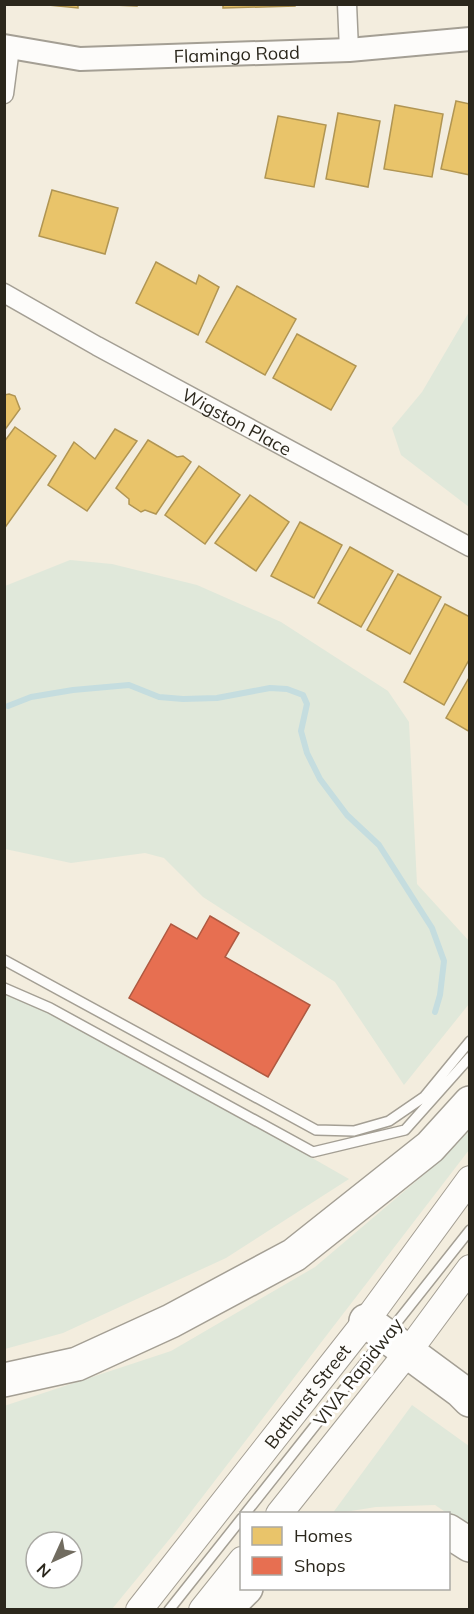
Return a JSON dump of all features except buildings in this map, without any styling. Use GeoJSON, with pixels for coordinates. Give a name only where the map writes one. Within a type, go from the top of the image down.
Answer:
{"type":"FeatureCollection","features":[{"type":"Feature","properties":{"kind":"highway"},"geometry":{"type":"LineString","coordinates":[[4,1380],[76,1364],[171,1321],[294,1255],[430,1147],[470,1103]]}},
{"type":"Feature","properties":{"kind":"highway"},"geometry":{"type":"LineString","coordinates":[[387,1337],[470,1400]]}},
{"type":"Feature","properties":{"kind":"highway"},"geometry":{"type":"LineString","coordinates":[[450,1532],[470,1545]]}},
{"type":"Feature","properties":{"kind":"highway"},"geometry":{"type":"LineString","coordinates":[[224,1610],[244,1590]]}},
{"type":"Feature","properties":{"kind":"main road","name":"Bathurst Street"},"geometry":{"type":"LineString","coordinates":[[280,1512],[387,1337],[470,1179]]}},
{"type":"Feature","properties":{"kind":"main road","name":"Bathurst Street"},"geometry":{"type":"LineString","coordinates":[[139,1610],[387,1337],[470,1268]]}},
{"type":"Feature","properties":{"kind":"main road"},"geometry":{"type":"LineString","coordinates":[[202,1610],[240,1562]]}},
{"type":"Feature","properties":{"kind":"street"},"geometry":{"type":"LineString","coordinates":[[346,4],[349,50]]}},
{"type":"Feature","properties":{"kind":"street","name":"Flamingo Road"},"geometry":{"type":"LineString","coordinates":[[7,47],[80,59],[349,50],[470,39]]}},
{"type":"Feature","properties":{"kind":"street"},"geometry":{"type":"LineString","coordinates":[[4,94],[7,47]]}},
{"type":"Feature","properties":{"kind":"street","name":"Wigston Place"},"geometry":{"type":"LineString","coordinates":[[4,293],[97,346],[470,547]]}},
{"type":"Feature","properties":{"kind":"lane"},"geometry":{"type":"LineString","coordinates":[[4,960],[316,1130],[354,1131],[389,1121],[424,1097],[470,1041]]}},
{"type":"Feature","properties":{"kind":"lane"},"geometry":{"type":"LineString","coordinates":[[4,988],[50,1008],[313,1152],[405,1130],[470,1057]]}},
{"type":"Feature","properties":{"kind":"lane","name":"VIVA Rapidway"},"geometry":{"type":"LineString","coordinates":[[247,1512],[470,1230]]}},
{"type":"Feature","properties":{"kind":"lane"},"geometry":{"type":"LineString","coordinates":[[169,1610],[240,1521]]}},
{"type":"Feature","properties":{"kind":"shaded area"},"geometry":{"type":"Polygon","coordinates":[[[469,312],[469,507],[401,455],[392,428],[422,392],[469,312]]]}},
{"type":"Feature","properties":{"kind":"shaded area"},"geometry":{"type":"Polygon","coordinates":[[[70,560],[112,564],[197,585],[281,622],[388,691],[409,722],[417,884],[469,941],[469,1004],[404,1085],[335,982],[203,897],[164,858],[145,853],[71,863],[5,849],[5,586],[70,560]]]}},
{"type":"Feature","properties":{"kind":"shaded area"},"geometry":{"type":"Polygon","coordinates":[[[5,983],[349,1179],[226,1258],[63,1333],[5,1349],[5,983]]]}},
{"type":"Feature","properties":{"kind":"shaded area"},"geometry":{"type":"Polygon","coordinates":[[[469,1121],[469,1150],[177,1530],[112,1609],[5,1609],[4,1406],[171,1351],[315,1267],[427,1172],[469,1121]]]}},
{"type":"Feature","properties":{"kind":"shaded area"},"geometry":{"type":"Polygon","coordinates":[[[412,1405],[469,1446],[469,1528],[450,1515],[450,1512],[445,1512],[435,1505],[376,1507],[333,1512],[412,1405]]]}},
{"type":"Feature","properties":{"kind":"waterway"},"geometry":{"type":"LineString","coordinates":[[8,706],[31,697],[73,690],[129,685],[159,697],[183,699],[217,698],[270,688],[287,689],[303,695],[307,704],[301,731],[307,753],[320,779],[347,815],[379,845],[432,928],[444,961],[440,995],[435,1012]]}}]}
